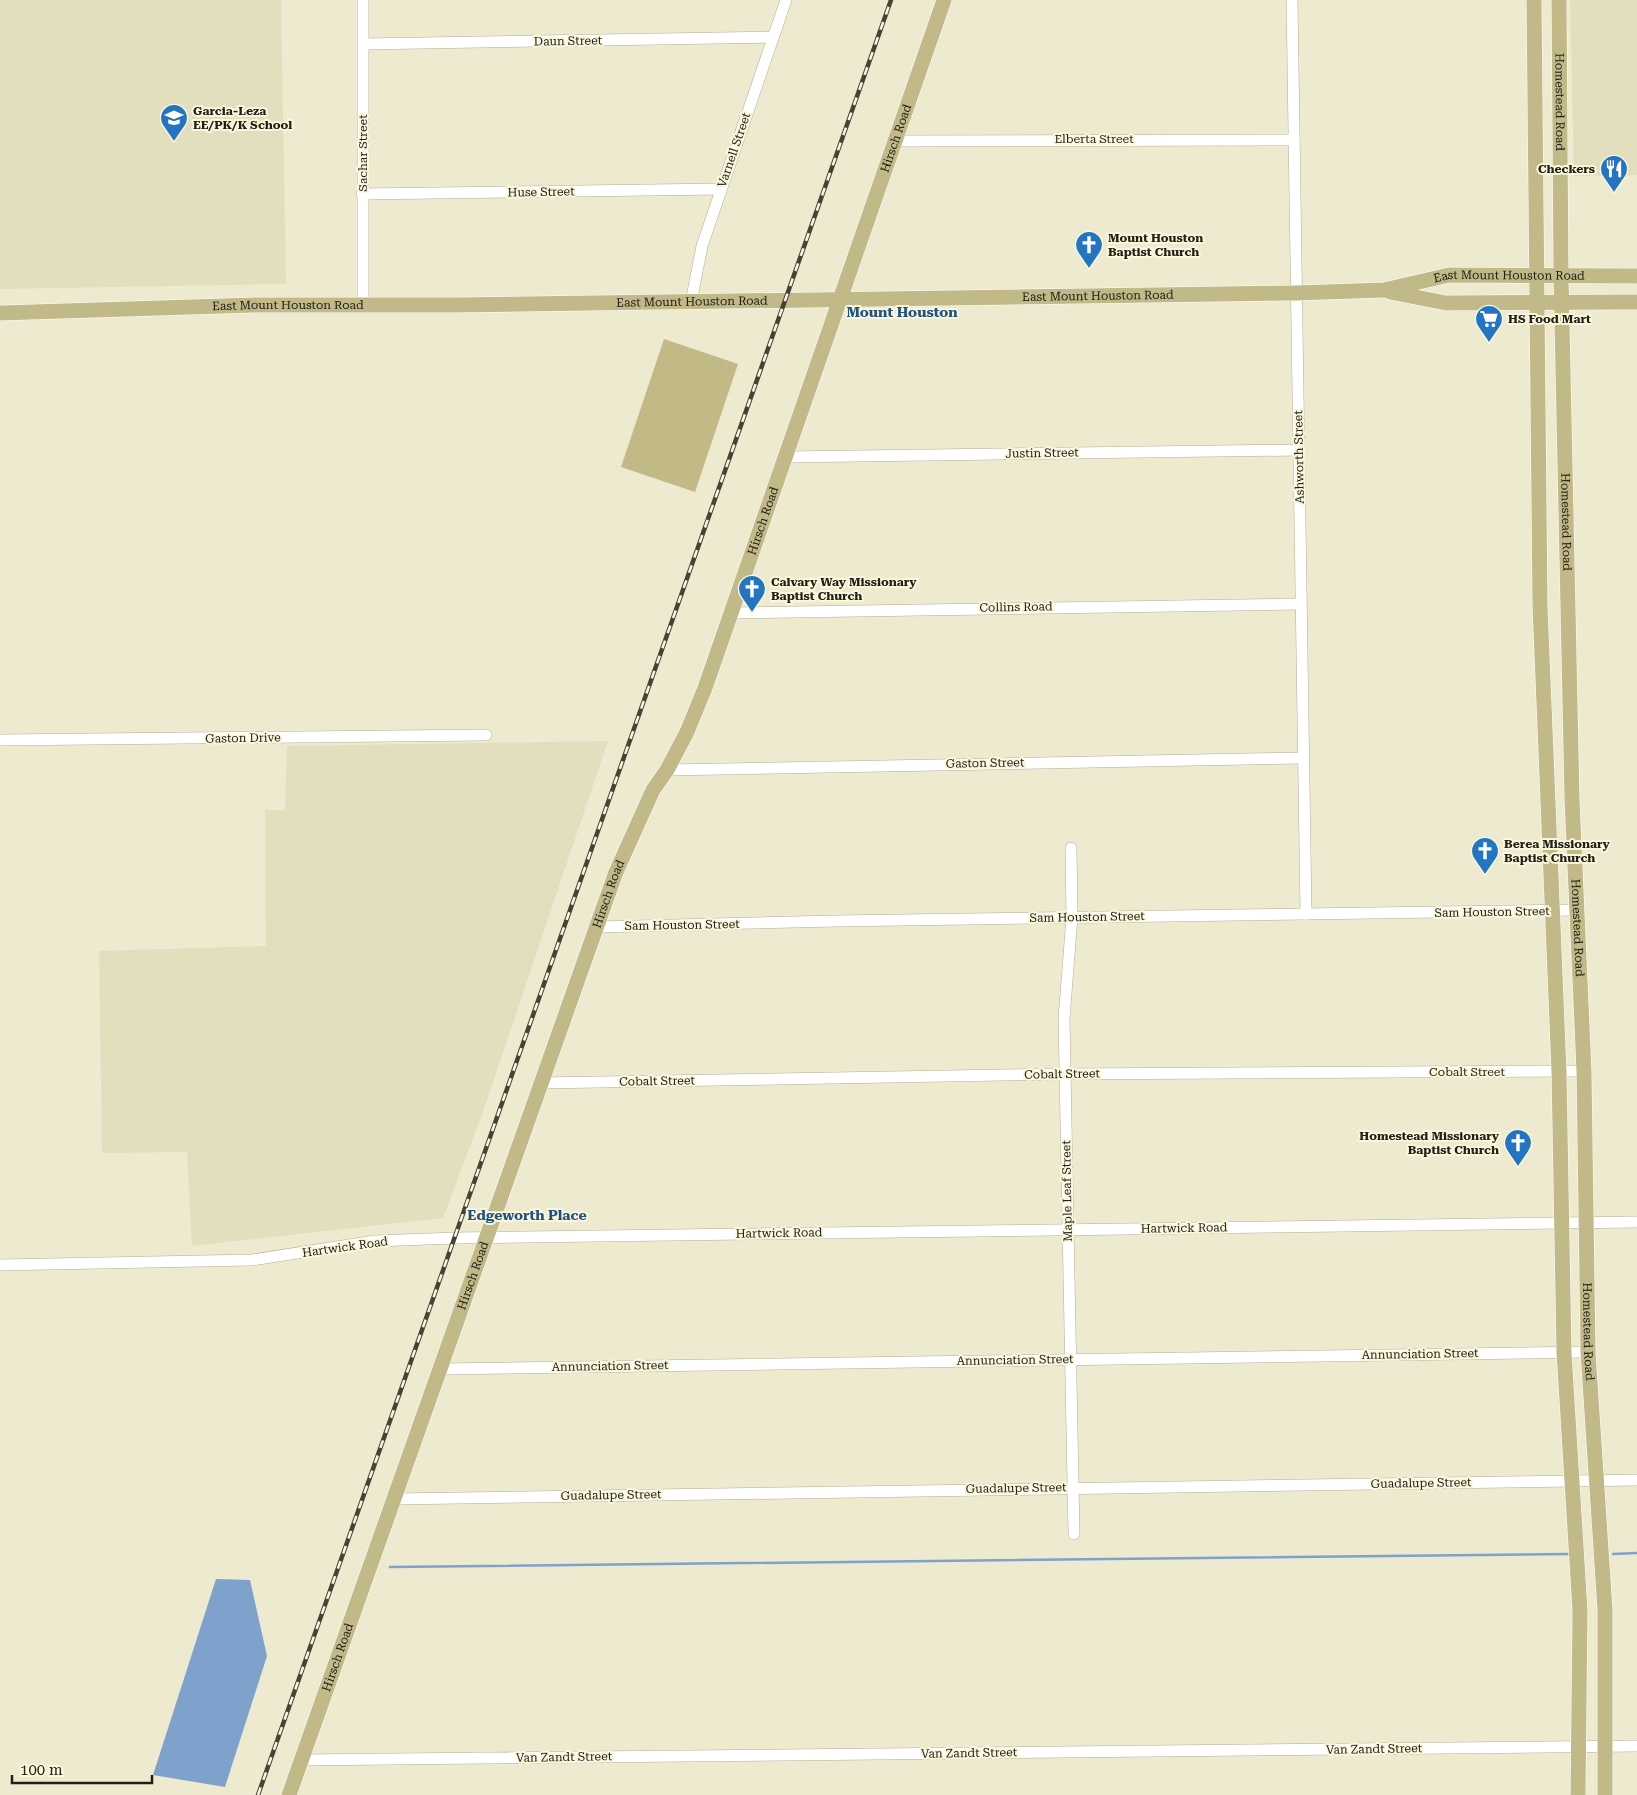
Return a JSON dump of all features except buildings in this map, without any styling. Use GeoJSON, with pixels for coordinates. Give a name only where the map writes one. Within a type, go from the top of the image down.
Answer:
{"type":"FeatureCollection","features":[{"type":"Feature","properties":{"kind":"main road","name":"Hirsch Road"},"geometry":{"type":"LineString","coordinates":[[289,1795],[442,1369],[540,1083],[616,872],[653,790],[667,770],[690,724],[732,613],[944,0]]}},
{"type":"Feature","properties":{"kind":"main road","name":"Homestead Road"},"geometry":{"type":"LineString","coordinates":[[1534,0],[1540,606],[1559,1072],[1560,1224],[1564,1352],[1580,1610],[1578,1795]]}},
{"type":"Feature","properties":{"kind":"main road","name":"Homestead Road"},"geometry":{"type":"LineString","coordinates":[[1559,0],[1561,275],[1571,765],[1584,1071],[1588,1352],[1605,1610],[1605,1795]]}},
{"type":"Feature","properties":{"kind":"main road"},"geometry":{"type":"LineString","coordinates":[[1535,80],[1560,77]]}},
{"type":"Feature","properties":{"kind":"main road","name":"East Mount Houston Road"},"geometry":{"type":"LineString","coordinates":[[0,312],[255,305],[363,306],[1296,293],[1384,290],[1449,275],[1635,276]]}},
{"type":"Feature","properties":{"kind":"main road"},"geometry":{"type":"LineString","coordinates":[[1635,276],[1635,302]]}},
{"type":"Feature","properties":{"kind":"main road","name":"East Mount Houston Road"},"geometry":{"type":"LineString","coordinates":[[1384,290],[1446,303],[1635,302]]}},
{"type":"Feature","properties":{"kind":"main road"},"geometry":{"type":"LineString","coordinates":[[1539,466],[1565,464]]}},
{"type":"Feature","properties":{"kind":"main road"},"geometry":{"type":"LineString","coordinates":[[1540,606],[1568,605]]}},
{"type":"Feature","properties":{"kind":"main road"},"geometry":{"type":"LineString","coordinates":[[1546,770],[1571,765]]}},
{"type":"Feature","properties":{"kind":"main road"},"geometry":{"type":"LineString","coordinates":[[1580,1610],[1605,1610]]}},
{"type":"Feature","properties":{"kind":"street","name":"Sachar Street"},"geometry":{"type":"LineString","coordinates":[[363,0],[363,306]]}},
{"type":"Feature","properties":{"kind":"street","name":"Varnell Street"},"geometry":{"type":"LineString","coordinates":[[691,302],[702,246],[786,0]]}},
{"type":"Feature","properties":{"kind":"street","name":"Ashworth Street"},"geometry":{"type":"LineString","coordinates":[[1292,0],[1306,914]]}},
{"type":"Feature","properties":{"kind":"street","name":"Daun Street"},"geometry":{"type":"LineString","coordinates":[[364,44],[773,37]]}},
{"type":"Feature","properties":{"kind":"street","name":"Elberta Street"},"geometry":{"type":"LineString","coordinates":[[895,140],[1294,140]]}},
{"type":"Feature","properties":{"kind":"street","name":"Huse Street"},"geometry":{"type":"LineString","coordinates":[[362,194],[720,190]]}},
{"type":"Feature","properties":{"kind":"street","name":"Justin Street"},"geometry":{"type":"LineString","coordinates":[[786,457],[1298,450]]}},
{"type":"Feature","properties":{"kind":"street","name":"Collins Road"},"geometry":{"type":"LineString","coordinates":[[732,613],[1301,604]]}},
{"type":"Feature","properties":{"kind":"street","name":"Gaston Drive"},"geometry":{"type":"LineString","coordinates":[[0,740],[486,735]]}},
{"type":"Feature","properties":{"kind":"street","name":"Gaston Street"},"geometry":{"type":"LineString","coordinates":[[667,770],[1303,758]]}},
{"type":"Feature","properties":{"kind":"street","name":"Maple Leaf Street"},"geometry":{"type":"LineString","coordinates":[[1070,848],[1072,917],[1064,1019],[1074,1534]]}},
{"type":"Feature","properties":{"kind":"street","name":"Sam Houston Street"},"geometry":{"type":"LineString","coordinates":[[597,928],[1072,917],[1577,910]]}},
{"type":"Feature","properties":{"kind":"street","name":"Cobalt Street"},"geometry":{"type":"LineString","coordinates":[[540,1083],[1065,1074],[1584,1071]]}},
{"type":"Feature","properties":{"kind":"street","name":"Hartwick Road"},"geometry":{"type":"LineString","coordinates":[[0,1265],[252,1260],[375,1240],[487,1237],[1637,1222]]}},
{"type":"Feature","properties":{"kind":"street","name":"Annunciation Street"},"geometry":{"type":"LineString","coordinates":[[442,1369],[1588,1352]]}},
{"type":"Feature","properties":{"kind":"street","name":"Guadalupe Street"},"geometry":{"type":"LineString","coordinates":[[394,1499],[1073,1487],[1637,1480]]}},
{"type":"Feature","properties":{"kind":"street","name":"Van Zandt Street"},"geometry":{"type":"LineString","coordinates":[[301,1760],[1637,1746]]}},
{"type":"Feature","properties":{"kind":"shaded area","name":"Garcia-Leza EE/PK/K School"},"geometry":{"type":"Polygon","coordinates":[[[0,0],[281,0],[286,284],[0,289],[0,0]]]}},
{"type":"Feature","properties":{"kind":"shaded area"},"geometry":{"type":"Polygon","coordinates":[[[1570,0],[1637,0],[1637,175],[1574,176],[1570,0]]]}},
{"type":"Feature","properties":{"kind":"shaded area"},"geometry":{"type":"Polygon","coordinates":[[[664,339],[738,364],[695,492],[621,467],[664,339]]]}},
{"type":"Feature","properties":{"kind":"shaded area"},"geometry":{"type":"Polygon","coordinates":[[[608,741],[484,1109],[443,1218],[192,1246],[187,1152],[102,1153],[99,951],[266,946],[265,810],[285,810],[287,746],[608,741]]]}},
{"type":"Feature","properties":{"kind":"water"},"geometry":{"type":"Polygon","coordinates":[[[216,1579],[250,1580],[267,1656],[225,1787],[153,1775],[216,1579]]]}},
{"type":"Feature","properties":{"kind":"waterway"},"geometry":{"type":"LineString","coordinates":[[1613,1554],[1637,1553]]}},
{"type":"Feature","properties":{"kind":"waterway"},"geometry":{"type":"LineString","coordinates":[[390,1567],[1568,1554]]}},
{"type":"Feature","properties":{"kind":"railway"},"geometry":{"type":"LineString","coordinates":[[258,1795],[891,0]]}},
{"type":"Feature","properties":{"kind":"place","name":"Garcia-Leza EE/PK/K School"},"geometry":{"type":"Point","coordinates":[174,142]}},
{"type":"Feature","properties":{"kind":"place","name":"Checkers"},"geometry":{"type":"Point","coordinates":[1614,193]}},
{"type":"Feature","properties":{"kind":"place","name":"Mount Houston Baptist Church"},"geometry":{"type":"Point","coordinates":[1089,269]}},
{"type":"Feature","properties":{"kind":"place","name":"HS Food Mart"},"geometry":{"type":"Point","coordinates":[1489,343]}},
{"type":"Feature","properties":{"kind":"place","name":"Calvary Way Missionary Baptist Church"},"geometry":{"type":"Point","coordinates":[752,613]}},
{"type":"Feature","properties":{"kind":"place","name":"Berea Missionary Baptist Church"},"geometry":{"type":"Point","coordinates":[1485,875]}},
{"type":"Feature","properties":{"kind":"place","name":"Homestead Missionary Baptist Church"},"geometry":{"type":"Point","coordinates":[1518,1167]}},
{"type":"Feature","properties":{"kind":"district","name":"Mount Houston"},"geometry":{"type":"Point","coordinates":[902,312]}},
{"type":"Feature","properties":{"kind":"district","name":"Edgeworth Place"},"geometry":{"type":"Point","coordinates":[527,1215]}}]}
